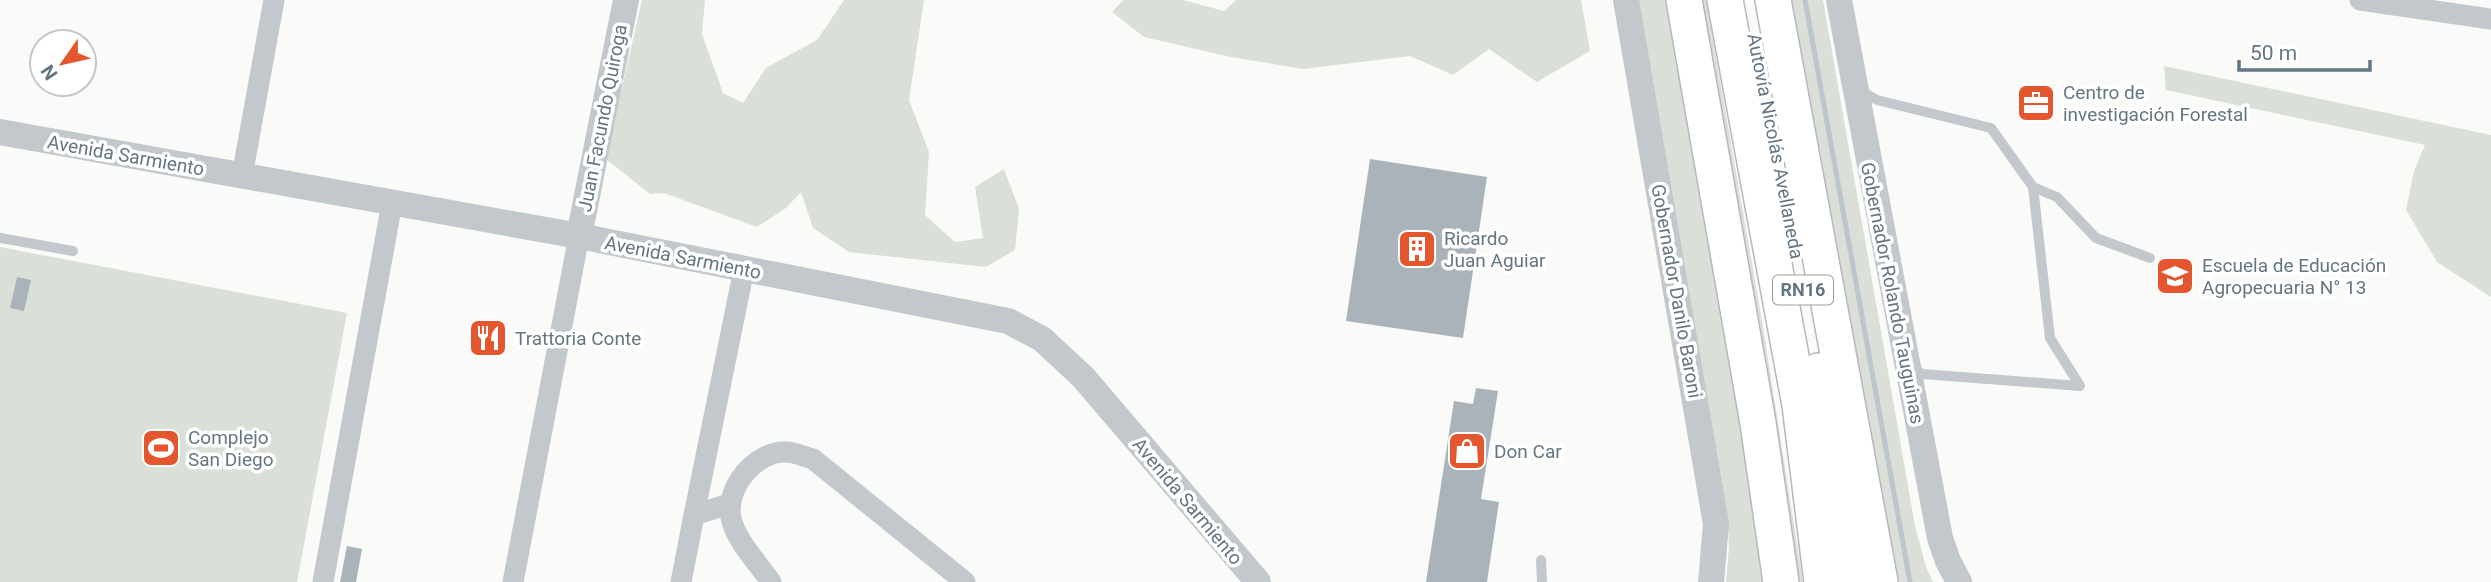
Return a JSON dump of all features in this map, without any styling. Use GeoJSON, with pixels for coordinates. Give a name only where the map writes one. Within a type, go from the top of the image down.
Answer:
{"type":"FeatureCollection","features":[{"type":"Feature","properties":{"kind":"highway"},"geometry":{"type":"LineString","coordinates":[[1684,0],[1758,423],[1781,582]]}},
{"type":"Feature","properties":{"kind":"highway","name":"Autovía Nicolás Avellaneda"},"geometry":{"type":"LineString","coordinates":[[1725,0],[1800,405],[1822,582]]}},
{"type":"Feature","properties":{"kind":"highway","name":"Autovía Nicolás Avellaneda"},"geometry":{"type":"LineString","coordinates":[[1749,0],[1820,382],[1848,582]]}},
{"type":"Feature","properties":{"kind":"highway"},"geometry":{"type":"LineString","coordinates":[[1773,0],[1880,582]]}},
{"type":"Feature","properties":{"kind":"street"},"geometry":{"type":"LineString","coordinates":[[242,176],[274,0]]}},
{"type":"Feature","properties":{"kind":"street","name":"Juan Facundo Quiroga"},"geometry":{"type":"LineString","coordinates":[[579,236],[626,0]]}},
{"type":"Feature","properties":{"kind":"street","name":"Gobernador Danilo Baroni"},"geometry":{"type":"LineString","coordinates":[[1626,0],[1716,524],[1711,582]]}},
{"type":"Feature","properties":{"kind":"street","name":"Gobernador Rolando Tauguinas"},"geometry":{"type":"LineString","coordinates":[[1839,0],[1940,538],[1959,582]]}},
{"type":"Feature","properties":{"kind":"street"},"geometry":{"type":"LineString","coordinates":[[2360,0],[2491,19]]}},
{"type":"Feature","properties":{"kind":"street","name":"Avenida Sarmiento"},"geometry":{"type":"LineString","coordinates":[[0,132],[579,236],[1008,321],[1042,339],[1083,377],[1258,582]]}},
{"type":"Feature","properties":{"kind":"street"},"geometry":{"type":"LineString","coordinates":[[323,582],[391,203]]}},
{"type":"Feature","properties":{"kind":"street"},"geometry":{"type":"LineString","coordinates":[[513,582],[579,236]]}},
{"type":"Feature","properties":{"kind":"street"},"geometry":{"type":"LineString","coordinates":[[681,582],[744,269]]}},
{"type":"Feature","properties":{"kind":"street"},"geometry":{"type":"LineString","coordinates":[[771,582],[737,532],[729,504],[749,467],[765,457],[786,452],[813,458],[965,582]]}},
{"type":"Feature","properties":{"kind":"street"},"geometry":{"type":"LineString","coordinates":[[694,515],[729,504]]}},
{"type":"Feature","properties":{"kind":"lane"},"geometry":{"type":"LineString","coordinates":[[1855,88],[1877,100],[1991,128],[2033,187],[2050,338],[2080,386],[1923,374],[1906,362]]}},
{"type":"Feature","properties":{"kind":"lane"},"geometry":{"type":"LineString","coordinates":[[2033,187],[2057,197],[2096,238],[2150,258]]}},
{"type":"Feature","properties":{"kind":"lane"},"geometry":{"type":"LineString","coordinates":[[0,238],[73,251]]}},
{"type":"Feature","properties":{"kind":"lane"},"geometry":{"type":"LineString","coordinates":[[1541,559],[1542,582]]}},
{"type":"Feature","properties":{"kind":"shaded area"},"geometry":{"type":"Polygon","coordinates":[[[642,0],[705,0],[702,34],[723,93],[743,103],[766,68],[817,40],[844,0],[924,0],[909,100],[929,152],[925,215],[955,242],[983,238],[975,187],[1004,169],[1019,209],[1015,250],[986,267],[849,252],[813,228],[801,192],[786,208],[757,227],[664,193],[650,194],[606,159],[642,0]]]}},
{"type":"Feature","properties":{"kind":"shaded area"},"geometry":{"type":"Polygon","coordinates":[[[1123,0],[1183,0],[1224,11],[1236,0],[1581,0],[1590,51],[1537,82],[1489,49],[1453,75],[1410,56],[1303,69],[1226,56],[1144,37],[1112,12],[1123,0]]]}},
{"type":"Feature","properties":{"kind":"shaded area"},"geometry":{"type":"Polygon","coordinates":[[[1635,0],[1667,0],[1740,408],[1766,582],[1726,582],[1728,526],[1635,0]]]}},
{"type":"Feature","properties":{"kind":"shaded area"},"geometry":{"type":"Polygon","coordinates":[[[1694,0],[1706,0],[1763,327],[1803,582],[1791,582],[1694,0]]]}},
{"type":"Feature","properties":{"kind":"shaded area"},"geometry":{"type":"Polygon","coordinates":[[[1785,0],[1823,0],[1915,526],[1933,582],[1890,582],[1785,0]]]}},
{"type":"Feature","properties":{"kind":"shaded area"},"geometry":{"type":"Polygon","coordinates":[[[2164,66],[2491,135],[2491,297],[2437,262],[2406,210],[2414,171],[2425,145],[2166,90],[2164,66]]]}},
{"type":"Feature","properties":{"kind":"shaded area","name":"Complejo San Diego"},"geometry":{"type":"Polygon","coordinates":[[[0,247],[347,313],[297,582],[0,582],[0,247]]]}},
{"type":"Feature","properties":{"kind":"building","name":"Ricardo Juan Aguiar"},"geometry":{"type":"Polygon","coordinates":[[[1370,159],[1487,177],[1463,338],[1346,321],[1370,159]]]}},
{"type":"Feature","properties":{"kind":"building"},"geometry":{"type":"Polygon","coordinates":[[[17,277],[31,280],[24,311],[10,308],[17,277]]]}},
{"type":"Feature","properties":{"kind":"building","name":"Don Car"},"geometry":{"type":"Polygon","coordinates":[[[1476,388],[1498,391],[1481,499],[1499,502],[1487,582],[1426,582],[1454,401],[1473,404],[1476,388]]]}},
{"type":"Feature","properties":{"kind":"building"},"geometry":{"type":"Polygon","coordinates":[[[347,546],[362,549],[356,582],[340,582],[347,546]]]}},
{"type":"Feature","properties":{"kind":"waterway"},"geometry":{"type":"LineString","coordinates":[[1805,0],[1910,582]]}},
{"type":"Feature","properties":{"kind":"place","name":"Centro de investigación Forestal"},"geometry":{"type":"Point","coordinates":[2036,103]}},
{"type":"Feature","properties":{"kind":"place","name":"Ricardo Juan Aguiar"},"geometry":{"type":"Point","coordinates":[1417,249]}},
{"type":"Feature","properties":{"kind":"place","name":"Escuela de Educación Agropecuaria N° 13"},"geometry":{"type":"Point","coordinates":[2175,276]}},
{"type":"Feature","properties":{"kind":"place","name":"Trattoria Conte"},"geometry":{"type":"Point","coordinates":[488,338]}},
{"type":"Feature","properties":{"kind":"place","name":"Complejo San Diego"},"geometry":{"type":"Point","coordinates":[161,448]}},
{"type":"Feature","properties":{"kind":"place","name":"Don Car"},"geometry":{"type":"Point","coordinates":[1467,451]}}]}
